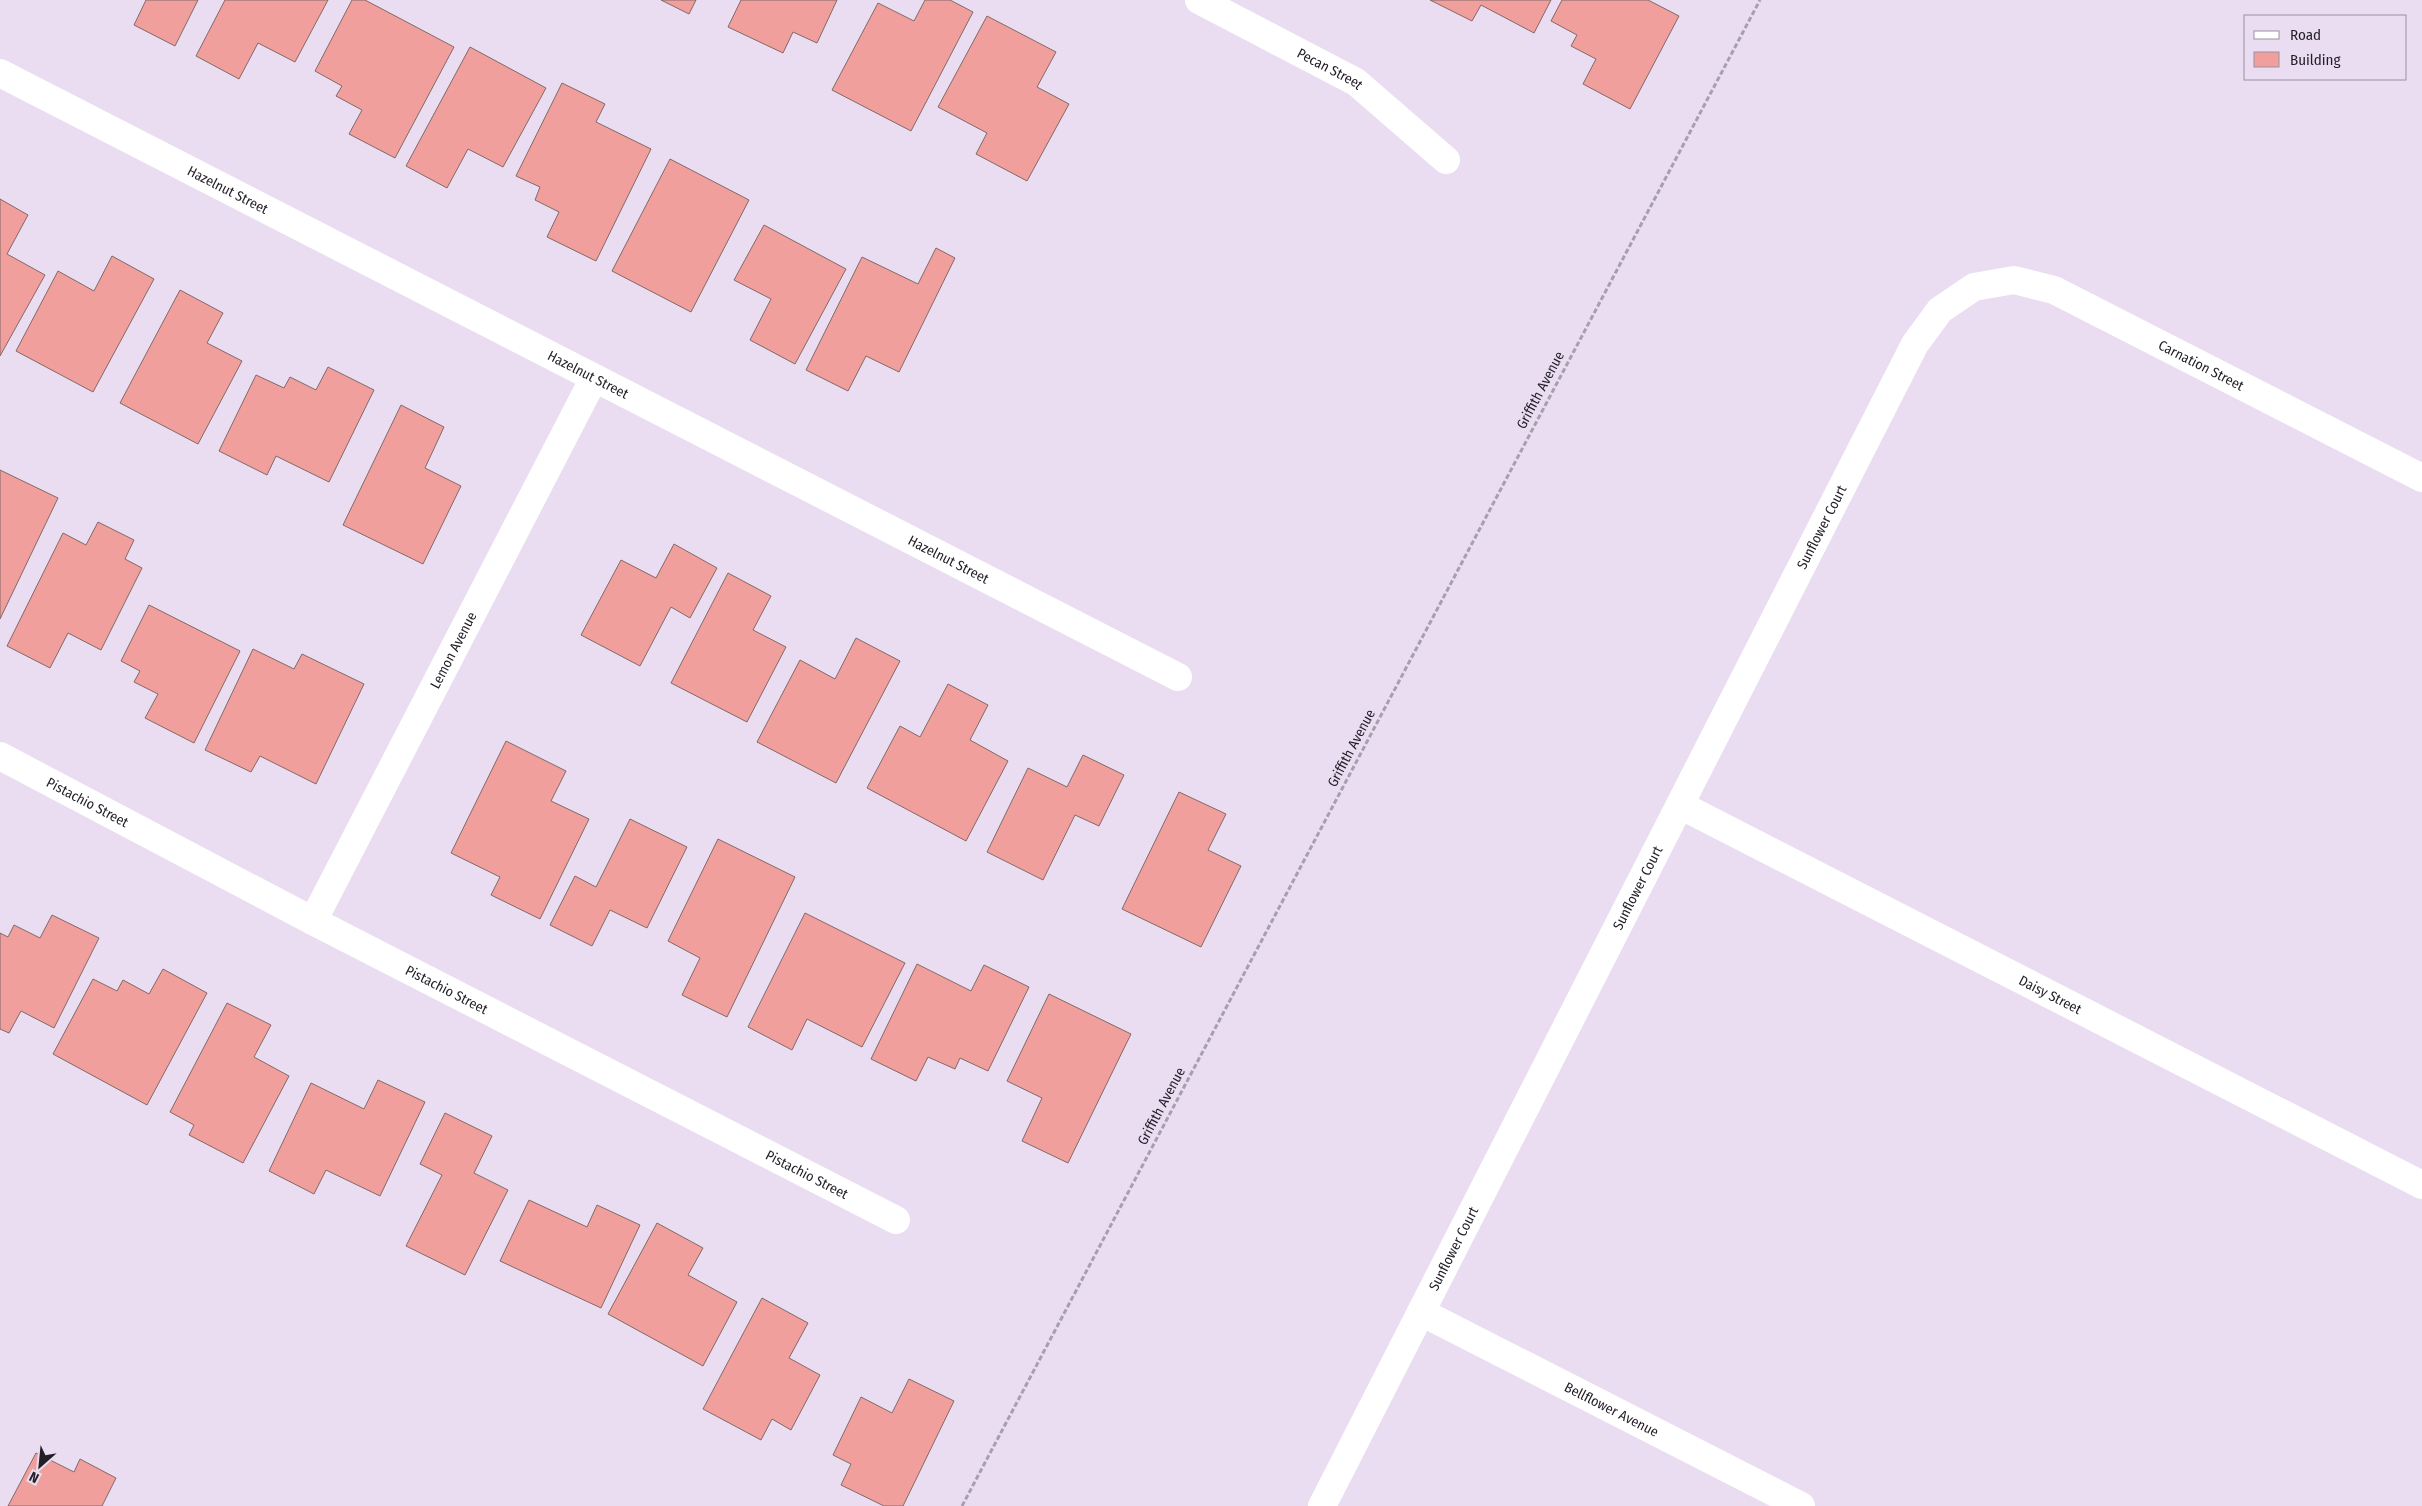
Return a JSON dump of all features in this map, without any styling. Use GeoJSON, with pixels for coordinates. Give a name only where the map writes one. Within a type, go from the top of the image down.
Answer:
{"type":"FeatureCollection","features":[{"type":"Feature","properties":{"kind":"street","name":"Pecan Street"},"geometry":{"type":"LineString","coordinates":[[1199,0],[1356,82],[1446,160]]}},
{"type":"Feature","properties":{"kind":"street","name":"Hazelnut Street"},"geometry":{"type":"LineString","coordinates":[[0,74],[1178,677]]}},
{"type":"Feature","properties":{"kind":"street","name":"Carnation Street"},"geometry":{"type":"LineString","coordinates":[[1974,287],[2014,280],[2054,290],[2422,478]]}},
{"type":"Feature","properties":{"kind":"street","name":"Sunflower Court"},"geometry":{"type":"LineString","coordinates":[[1322,1506],[1914,344],[1940,310],[1974,287]]}},
{"type":"Feature","properties":{"kind":"street","name":"Lemon Avenue"},"geometry":{"type":"LineString","coordinates":[[313,921],[594,378]]}},
{"type":"Feature","properties":{"kind":"street","name":"Pistachio Street"},"geometry":{"type":"LineString","coordinates":[[0,756],[313,921],[896,1220]]}},
{"type":"Feature","properties":{"kind":"street","name":"Daisy Street"},"geometry":{"type":"LineString","coordinates":[[1680,805],[2422,1186]]}},
{"type":"Feature","properties":{"kind":"street","name":"Bellflower Avenue"},"geometry":{"type":"LineString","coordinates":[[1421,1312],[1801,1506]]}},
{"type":"Feature","properties":{"kind":"path","name":"Griffith Avenue"},"geometry":{"type":"LineString","coordinates":[[962,1506],[1760,0]]}},
{"type":"Feature","properties":{"kind":"building"},"geometry":{"type":"Polygon","coordinates":[[[146,0],[198,0],[175,46],[134,25],[146,0]]]}},
{"type":"Feature","properties":{"kind":"building"},"geometry":{"type":"Polygon","coordinates":[[[225,0],[328,0],[295,62],[258,43],[239,79],[196,56],[225,0]]]}},
{"type":"Feature","properties":{"kind":"building"},"geometry":{"type":"Polygon","coordinates":[[[352,0],[365,0],[454,47],[395,158],[349,134],[362,110],[336,96],[342,86],[315,71],[352,0]]]}},
{"type":"Feature","properties":{"kind":"building"},"geometry":{"type":"Polygon","coordinates":[[[661,0],[696,0],[689,14],[661,0]]]}},
{"type":"Feature","properties":{"kind":"building"},"geometry":{"type":"Polygon","coordinates":[[[741,0],[837,0],[817,43],[793,32],[783,53],[728,27],[741,0]]]}},
{"type":"Feature","properties":{"kind":"building"},"geometry":{"type":"Polygon","coordinates":[[[925,0],[950,0],[973,12],[911,131],[832,90],[878,3],[914,21],[925,0]]]}},
{"type":"Feature","properties":{"kind":"building"},"geometry":{"type":"Polygon","coordinates":[[[1430,0],[1551,0],[1534,33],[1481,5],[1472,21],[1430,0]]]}},
{"type":"Feature","properties":{"kind":"building"},"geometry":{"type":"Polygon","coordinates":[[[1562,0],[1648,0],[1679,16],[1630,109],[1583,84],[1596,59],[1571,46],[1577,35],[1551,21],[1562,0]]]}},
{"type":"Feature","properties":{"kind":"building"},"geometry":{"type":"Polygon","coordinates":[[[987,16],[1056,52],[1037,87],[1069,104],[1027,181],[976,154],[987,133],[938,107],[987,16]]]}},
{"type":"Feature","properties":{"kind":"building"},"geometry":{"type":"Polygon","coordinates":[[[470,47],[546,88],[503,167],[468,149],[447,188],[406,166],[470,47]]]}},
{"type":"Feature","properties":{"kind":"building"},"geometry":{"type":"Polygon","coordinates":[[[562,83],[605,104],[596,122],[651,149],[596,261],[547,237],[559,212],[535,200],[540,187],[516,176],[562,83]]]}},
{"type":"Feature","properties":{"kind":"building"},"geometry":{"type":"Polygon","coordinates":[[[670,159],[749,200],[691,312],[612,271],[670,159]]]}},
{"type":"Feature","properties":{"kind":"building"},"geometry":{"type":"Polygon","coordinates":[[[0,199],[28,215],[7,254],[45,275],[0,356],[0,199]]]}},
{"type":"Feature","properties":{"kind":"building"},"geometry":{"type":"Polygon","coordinates":[[[764,225],[846,269],[795,364],[750,340],[771,299],[734,280],[764,225]]]}},
{"type":"Feature","properties":{"kind":"building"},"geometry":{"type":"Polygon","coordinates":[[[936,248],[955,258],[899,372],[866,356],[848,391],[806,370],[862,257],[918,284],[936,248]]]}},
{"type":"Feature","properties":{"kind":"building"},"geometry":{"type":"Polygon","coordinates":[[[112,256],[154,279],[93,392],[16,351],[58,271],[94,291],[112,256]]]}},
{"type":"Feature","properties":{"kind":"building"},"geometry":{"type":"Polygon","coordinates":[[[180,290],[223,313],[207,343],[242,361],[198,444],[120,403],[180,290]]]}},
{"type":"Feature","properties":{"kind":"building"},"geometry":{"type":"Polygon","coordinates":[[[328,367],[374,390],[329,482],[276,456],[267,475],[219,451],[256,375],[284,388],[290,377],[316,390],[328,367]]]}},
{"type":"Feature","properties":{"kind":"building"},"geometry":{"type":"Polygon","coordinates":[[[401,405],[444,427],[425,468],[461,486],[423,564],[343,525],[401,405]]]}},
{"type":"Feature","properties":{"kind":"building"},"geometry":{"type":"Polygon","coordinates":[[[0,470],[58,498],[0,619],[0,470]]]}},
{"type":"Feature","properties":{"kind":"building"},"geometry":{"type":"Polygon","coordinates":[[[98,522],[134,540],[125,559],[142,568],[101,650],[68,633],[50,668],[7,646],[63,533],[86,545],[98,522]]]}},
{"type":"Feature","properties":{"kind":"building"},"geometry":{"type":"Polygon","coordinates":[[[674,544],[717,568],[690,618],[671,607],[640,666],[581,635],[621,560],[656,578],[674,544]]]}},
{"type":"Feature","properties":{"kind":"building"},"geometry":{"type":"Polygon","coordinates":[[[728,573],[771,596],[753,630],[786,647],[747,722],[671,683],[728,573]]]}},
{"type":"Feature","properties":{"kind":"building"},"geometry":{"type":"Polygon","coordinates":[[[149,605],[240,651],[194,743],[145,718],[158,694],[134,682],[140,671],[121,661],[149,605]]]}},
{"type":"Feature","properties":{"kind":"building"},"geometry":{"type":"Polygon","coordinates":[[[856,638],[900,661],[836,783],[757,742],[800,660],[835,679],[856,638]]]}},
{"type":"Feature","properties":{"kind":"building"},"geometry":{"type":"Polygon","coordinates":[[[253,649],[294,669],[302,654],[364,684],[316,784],[260,756],[251,772],[205,750],[253,649]]]}},
{"type":"Feature","properties":{"kind":"building"},"geometry":{"type":"Polygon","coordinates":[[[948,684],[988,705],[970,740],[1008,761],[966,841],[867,788],[900,726],[920,737],[948,684]]]}},
{"type":"Feature","properties":{"kind":"building"},"geometry":{"type":"Polygon","coordinates":[[[506,741],[566,771],[551,801],[589,819],[540,919],[491,895],[500,877],[451,853],[506,741]]]}},
{"type":"Feature","properties":{"kind":"building"},"geometry":{"type":"Polygon","coordinates":[[[1083,755],[1124,775],[1099,826],[1075,815],[1043,880],[987,852],[1028,768],[1067,787],[1083,755]]]}},
{"type":"Feature","properties":{"kind":"building"},"geometry":{"type":"Polygon","coordinates":[[[1179,792],[1226,814],[1208,850],[1241,866],[1201,947],[1122,909],[1179,792]]]}},
{"type":"Feature","properties":{"kind":"building"},"geometry":{"type":"Polygon","coordinates":[[[630,819],[687,847],[647,928],[610,910],[592,946],[550,925],[575,876],[596,887],[630,819]]]}},
{"type":"Feature","properties":{"kind":"building"},"geometry":{"type":"Polygon","coordinates":[[[718,839],[795,877],[727,1017],[682,995],[700,958],[668,941],[718,839]]]}},
{"type":"Feature","properties":{"kind":"building"},"geometry":{"type":"Polygon","coordinates":[[[805,913],[905,963],[862,1047],[807,1019],[792,1050],[748,1027],[805,913]]]}},
{"type":"Feature","properties":{"kind":"building"},"geometry":{"type":"Polygon","coordinates":[[[52,915],[99,938],[54,1028],[21,1011],[9,1033],[0,1029],[0,933],[8,937],[14,925],[40,938],[52,915]]]}},
{"type":"Feature","properties":{"kind":"building"},"geometry":{"type":"Polygon","coordinates":[[[917,964],[971,991],[984,965],[1029,987],[988,1071],[960,1058],[955,1069],[928,1057],[916,1081],[871,1059],[917,964]]]}},
{"type":"Feature","properties":{"kind":"building"},"geometry":{"type":"Polygon","coordinates":[[[163,969],[207,993],[147,1105],[53,1054],[93,979],[117,991],[123,980],[149,994],[163,969]]]}},
{"type":"Feature","properties":{"kind":"building"},"geometry":{"type":"Polygon","coordinates":[[[1049,994],[1131,1034],[1068,1163],[1022,1141],[1042,1098],[1007,1081],[1049,994]]]}},
{"type":"Feature","properties":{"kind":"building"},"geometry":{"type":"Polygon","coordinates":[[[227,1003],[271,1025],[254,1057],[289,1076],[243,1163],[189,1135],[194,1125],[170,1112],[227,1003]]]}},
{"type":"Feature","properties":{"kind":"building"},"geometry":{"type":"Polygon","coordinates":[[[378,1080],[425,1102],[380,1196],[326,1170],[314,1194],[269,1171],[311,1083],[364,1109],[378,1080]]]}},
{"type":"Feature","properties":{"kind":"building"},"geometry":{"type":"Polygon","coordinates":[[[445,1113],[492,1136],[474,1173],[508,1190],[465,1275],[406,1246],[442,1175],[420,1164],[445,1113]]]}},
{"type":"Feature","properties":{"kind":"building"},"geometry":{"type":"Polygon","coordinates":[[[529,1200],[587,1227],[597,1205],[640,1225],[601,1308],[500,1261],[529,1200]]]}},
{"type":"Feature","properties":{"kind":"building"},"geometry":{"type":"Polygon","coordinates":[[[657,1223],[703,1248],[688,1275],[737,1302],[703,1366],[608,1314],[657,1223]]]}},
{"type":"Feature","properties":{"kind":"building"},"geometry":{"type":"Polygon","coordinates":[[[762,1298],[808,1323],[789,1358],[820,1375],[791,1430],[772,1419],[761,1440],[703,1409],[762,1298]]]}},
{"type":"Feature","properties":{"kind":"building"},"geometry":{"type":"Polygon","coordinates":[[[909,1379],[954,1401],[903,1506],[884,1506],[841,1485],[851,1464],[833,1455],[861,1397],[892,1413],[909,1379]]]}},
{"type":"Feature","properties":{"kind":"building"},"geometry":{"type":"Polygon","coordinates":[[[36,1453],[74,1472],[80,1459],[116,1478],[102,1506],[8,1506],[36,1453]]]}}]}
